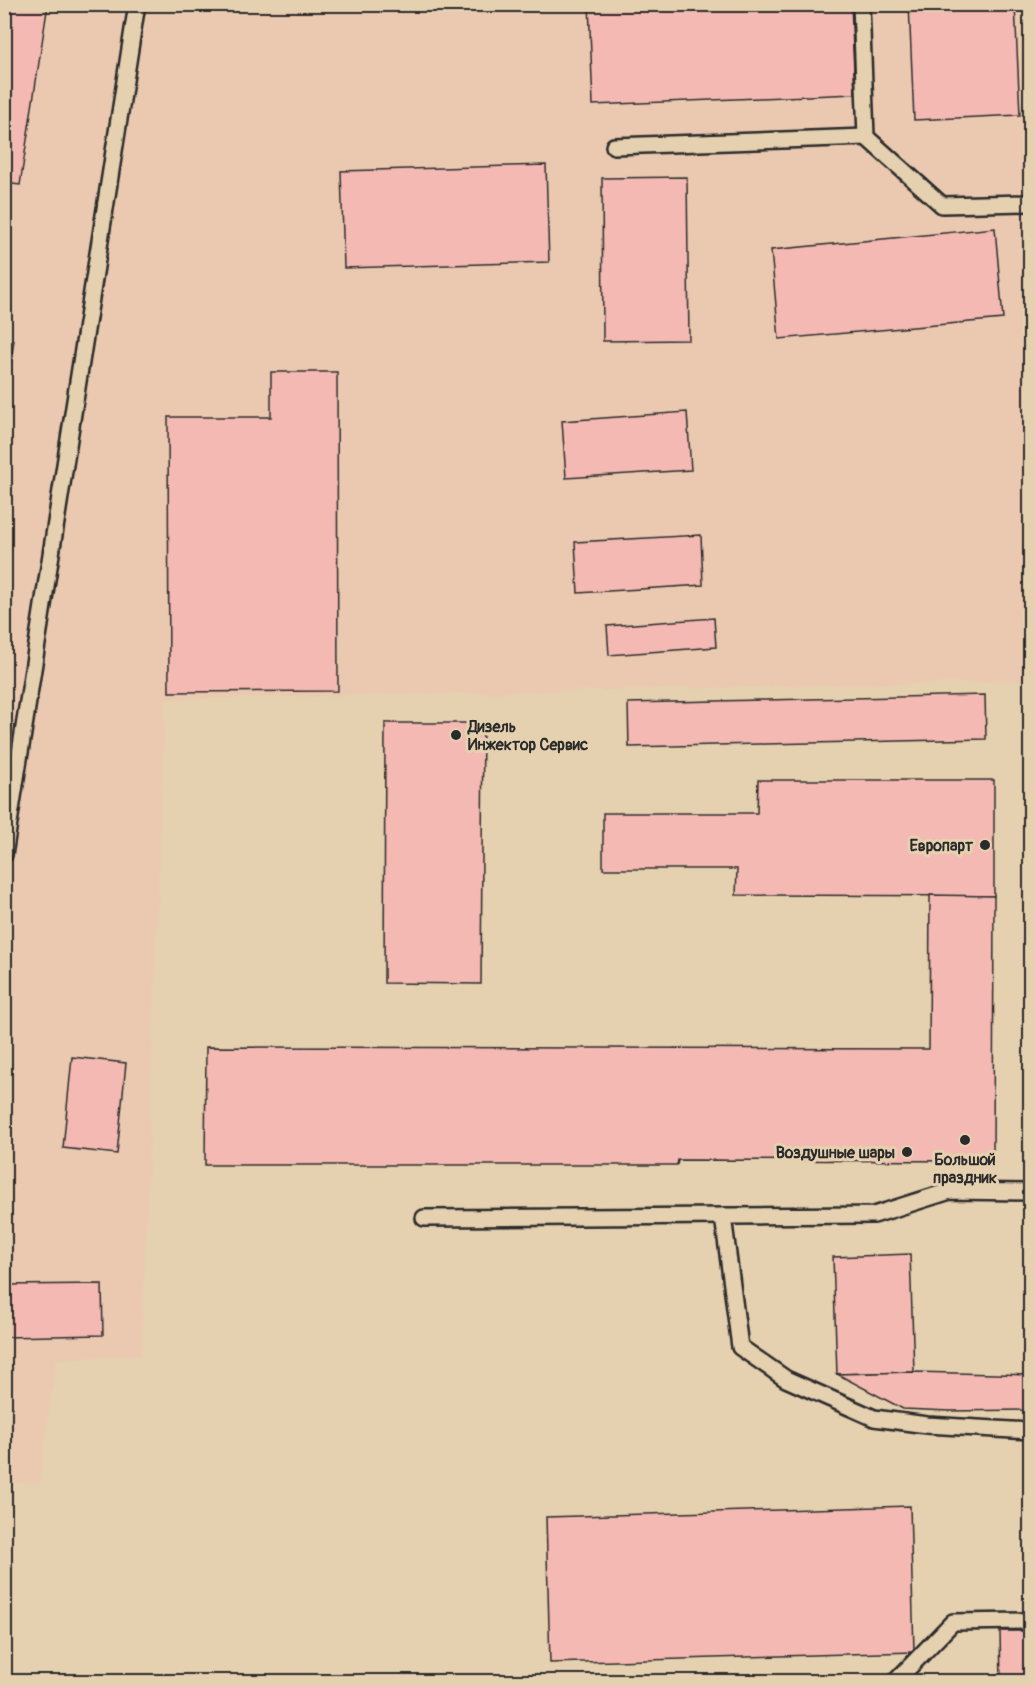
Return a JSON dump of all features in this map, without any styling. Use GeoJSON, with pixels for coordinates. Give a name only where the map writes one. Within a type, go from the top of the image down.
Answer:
{"type":"FeatureCollection","features":[{"type":"Feature","properties":{"kind":"lane"},"geometry":{"type":"LineString","coordinates":[[4,855],[137,4]]}},
{"type":"Feature","properties":{"kind":"lane"},"geometry":{"type":"LineString","coordinates":[[861,4],[866,137]]}},
{"type":"Feature","properties":{"kind":"lane"},"geometry":{"type":"LineString","coordinates":[[614,146],[866,137],[942,205],[1030,203]]}},
{"type":"Feature","properties":{"kind":"lane"},"geometry":{"type":"LineString","coordinates":[[424,1218],[874,1215],[950,1191],[1030,1192]]}},
{"type":"Feature","properties":{"kind":"lane"},"geometry":{"type":"LineString","coordinates":[[723,1216],[740,1347],[786,1379],[874,1418],[927,1425],[1030,1431]]}},
{"type":"Feature","properties":{"kind":"lane"},"geometry":{"type":"LineString","coordinates":[[895,1682],[953,1622],[1030,1621]]}},
{"type":"Feature","properties":{"kind":"shaded area"},"geometry":{"type":"Polygon","coordinates":[[[5,5],[1030,5],[1030,681],[165,699],[141,1355],[56,1359],[39,1483],[5,1482],[5,5]]]}},
{"type":"Feature","properties":{"kind":"building"},"geometry":{"type":"Polygon","coordinates":[[[4,4],[48,4],[20,185],[4,183],[4,4]]]}},
{"type":"Feature","properties":{"kind":"building"},"geometry":{"type":"Polygon","coordinates":[[[589,4],[851,4],[855,94],[593,105],[589,4]]]}},
{"type":"Feature","properties":{"kind":"building"},"geometry":{"type":"Polygon","coordinates":[[[909,4],[1015,4],[1020,115],[914,120],[909,4]]]}},
{"type":"Feature","properties":{"kind":"building"},"geometry":{"type":"Polygon","coordinates":[[[546,165],[549,262],[344,268],[341,171],[546,165]]]}},
{"type":"Feature","properties":{"kind":"building"},"geometry":{"type":"Polygon","coordinates":[[[687,177],[689,340],[603,341],[602,178],[687,177]]]}},
{"type":"Feature","properties":{"kind":"building"},"geometry":{"type":"Polygon","coordinates":[[[995,228],[1003,319],[779,339],[771,250],[995,228]]]}},
{"type":"Feature","properties":{"kind":"building"},"geometry":{"type":"Polygon","coordinates":[[[4,339],[14,340],[4,409],[4,339]]]}},
{"type":"Feature","properties":{"kind":"building"},"geometry":{"type":"Polygon","coordinates":[[[271,372],[337,372],[338,691],[169,692],[168,417],[271,417],[271,372]]]}},
{"type":"Feature","properties":{"kind":"building"},"geometry":{"type":"Polygon","coordinates":[[[687,412],[691,470],[566,478],[562,421],[687,412]]]}},
{"type":"Feature","properties":{"kind":"building"},"geometry":{"type":"Polygon","coordinates":[[[701,535],[703,585],[578,593],[575,542],[701,535]]]}},
{"type":"Feature","properties":{"kind":"building"},"geometry":{"type":"Polygon","coordinates":[[[714,618],[716,647],[609,655],[607,626],[714,618]]]}},
{"type":"Feature","properties":{"kind":"building"},"geometry":{"type":"Polygon","coordinates":[[[985,695],[986,739],[629,747],[628,703],[985,695]]]}},
{"type":"Feature","properties":{"kind":"building"},"geometry":{"type":"Polygon","coordinates":[[[385,723],[483,723],[481,984],[384,983],[385,723]]]}},
{"type":"Feature","properties":{"kind":"building"},"geometry":{"type":"Polygon","coordinates":[[[758,780],[994,780],[994,896],[736,895],[737,869],[603,869],[603,813],[757,813],[758,780]]]}},
{"type":"Feature","properties":{"kind":"building"},"geometry":{"type":"Polygon","coordinates":[[[930,895],[994,896],[993,1161],[678,1160],[677,1165],[205,1165],[206,1047],[929,1049],[930,895]]]}},
{"type":"Feature","properties":{"kind":"building"},"geometry":{"type":"Polygon","coordinates":[[[72,1057],[126,1063],[117,1154],[63,1148],[72,1057]]]}},
{"type":"Feature","properties":{"kind":"building"},"geometry":{"type":"Polygon","coordinates":[[[910,1254],[914,1372],[837,1374],[833,1257],[910,1254]]]}},
{"type":"Feature","properties":{"kind":"building"},"geometry":{"type":"Polygon","coordinates":[[[102,1284],[103,1335],[4,1337],[4,1285],[102,1284]]]}},
{"type":"Feature","properties":{"kind":"building"},"geometry":{"type":"Polygon","coordinates":[[[914,1372],[1030,1375],[1030,1410],[903,1409],[837,1374],[914,1372]]]}},
{"type":"Feature","properties":{"kind":"building"},"geometry":{"type":"Polygon","coordinates":[[[910,1506],[914,1652],[550,1663],[546,1517],[910,1506]]]}},
{"type":"Feature","properties":{"kind":"building"},"geometry":{"type":"Polygon","coordinates":[[[1000,1631],[1030,1631],[1030,1682],[1001,1682],[1000,1631]]]}},
{"type":"Feature","properties":{"kind":"place","name":"Дизель Инжектор Сервис"},"geometry":{"type":"Point","coordinates":[456,735]}},
{"type":"Feature","properties":{"kind":"place","name":"Европарт"},"geometry":{"type":"Point","coordinates":[985,845]}},
{"type":"Feature","properties":{"kind":"place","name":"Большой праздник"},"geometry":{"type":"Point","coordinates":[965,1140]}},
{"type":"Feature","properties":{"kind":"place","name":"Воздушные шары"},"geometry":{"type":"Point","coordinates":[907,1152]}}]}
